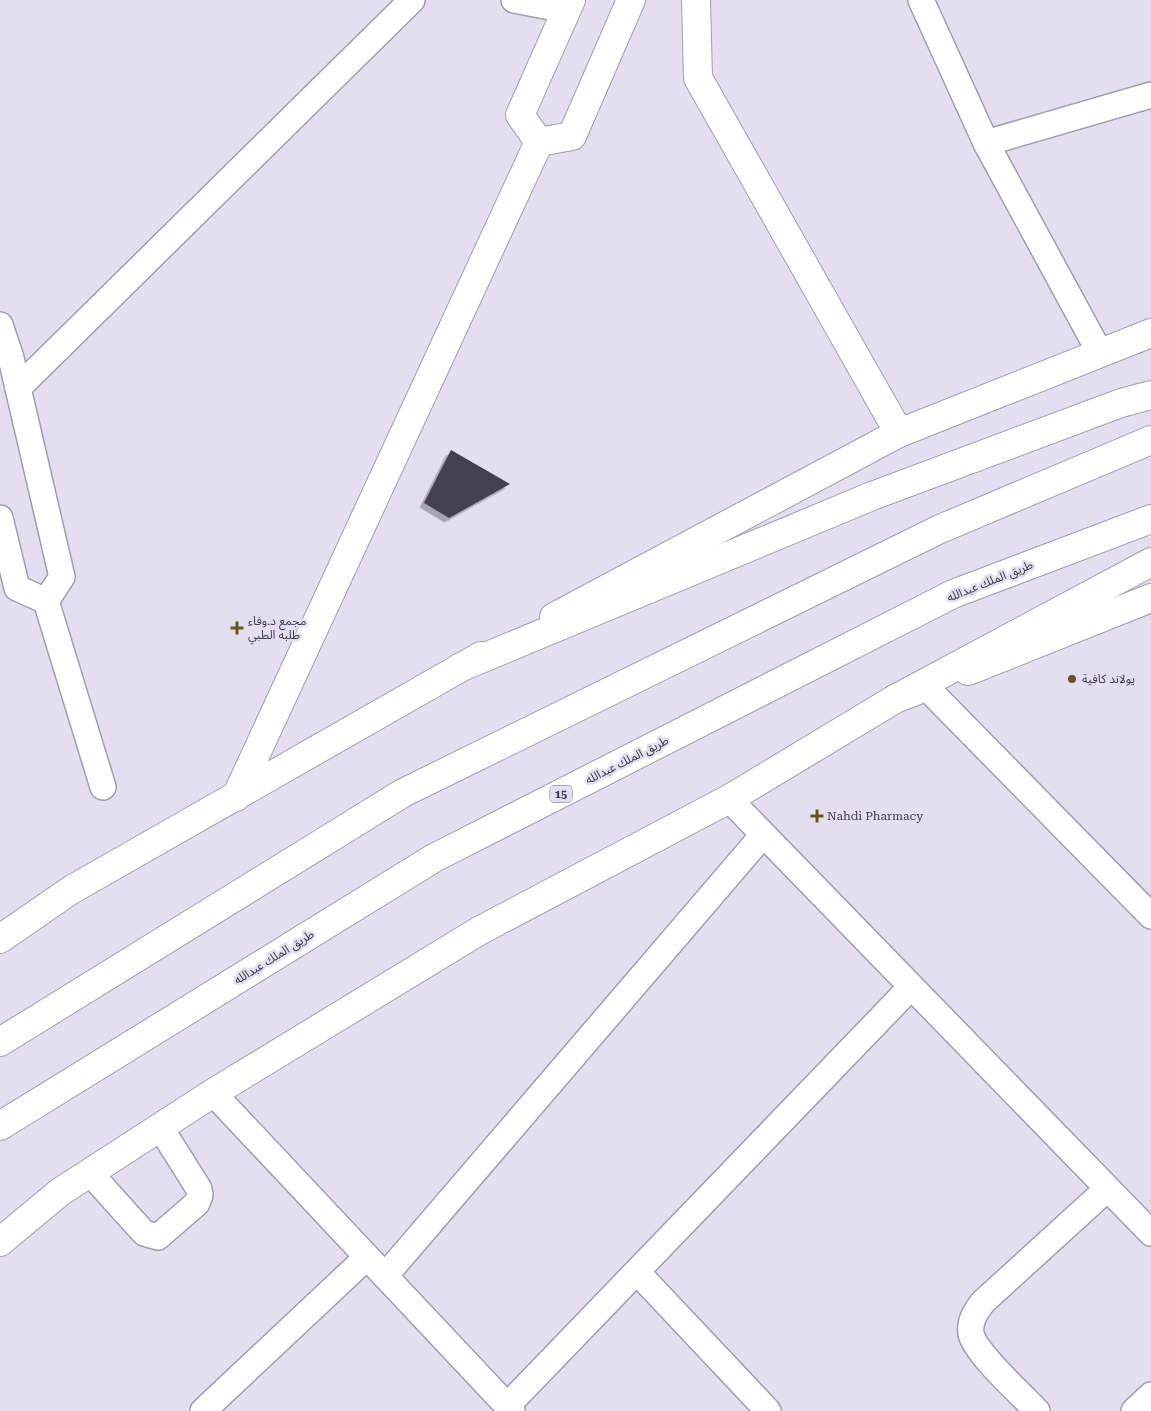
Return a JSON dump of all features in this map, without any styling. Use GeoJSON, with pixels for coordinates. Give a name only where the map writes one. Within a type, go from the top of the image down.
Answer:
{"type":"FeatureCollection","features":[{"type":"Feature","properties":{"kind":"main road"},"geometry":{"type":"LineString","coordinates":[[539,142],[572,136],[631,0]]}},
{"type":"Feature","properties":{"kind":"main road"},"geometry":{"type":"LineString","coordinates":[[696,0],[698,78],[899,433]]}},
{"type":"Feature","properties":{"kind":"main road"},"geometry":{"type":"LineString","coordinates":[[539,142],[520,115],[569,5]]}},
{"type":"Feature","properties":{"kind":"main road"},"geometry":{"type":"LineString","coordinates":[[236,797],[539,142]]}},
{"type":"Feature","properties":{"kind":"main road"},"geometry":{"type":"LineString","coordinates":[[0,940],[71,890],[459,668],[899,433],[1151,333]]}},
{"type":"Feature","properties":{"kind":"main road"},"geometry":{"type":"LineString","coordinates":[[459,668],[872,496],[1121,403],[1151,395]]}},
{"type":"Feature","properties":{"kind":"main road"},"geometry":{"type":"LineString","coordinates":[[0,1042],[403,793],[940,529],[1151,440]]}},
{"type":"Feature","properties":{"kind":"main road","name":"طريق الملك عبدالله"},"geometry":{"type":"LineString","coordinates":[[0,1126],[434,858],[953,594],[1151,519]]}},
{"type":"Feature","properties":{"kind":"main road"},"geometry":{"type":"LineString","coordinates":[[0,1242],[60,1192],[160,1127],[479,931],[729,799],[895,699],[1151,562]]}},
{"type":"Feature","properties":{"kind":"main road"},"geometry":{"type":"LineString","coordinates":[[895,699],[1151,598]]}},
{"type":"Feature","properties":{"kind":"street"},"geometry":{"type":"LineString","coordinates":[[18,388],[412,0]]}},
{"type":"Feature","properties":{"kind":"street"},"geometry":{"type":"LineString","coordinates":[[514,0],[569,5]]}},
{"type":"Feature","properties":{"kind":"street"},"geometry":{"type":"LineString","coordinates":[[921,0],[986,143],[1100,353]]}},
{"type":"Feature","properties":{"kind":"street"},"geometry":{"type":"LineString","coordinates":[[986,143],[1151,95]]}},
{"type":"Feature","properties":{"kind":"street"},"geometry":{"type":"LineString","coordinates":[[0,325],[11,358],[62,577],[46,601]]}},
{"type":"Feature","properties":{"kind":"street"},"geometry":{"type":"LineString","coordinates":[[0,518],[17,588],[46,601],[103,787]]}},
{"type":"Feature","properties":{"kind":"street"},"geometry":{"type":"LineString","coordinates":[[926,687],[1142,894],[1151,916]]}},
{"type":"Feature","properties":{"kind":"street"},"geometry":{"type":"LineString","coordinates":[[729,799],[1151,1233]]}},
{"type":"Feature","properties":{"kind":"street"},"geometry":{"type":"LineString","coordinates":[[385,1276],[763,835]]}},
{"type":"Feature","properties":{"kind":"street"},"geometry":{"type":"LineString","coordinates":[[214,1093],[510,1408],[637,1272],[911,987]]}},
{"type":"Feature","properties":{"kind":"street"},"geometry":{"type":"LineString","coordinates":[[90,1173],[144,1233],[158,1238],[197,1203],[200,1195],[199,1189],[160,1127]]}},
{"type":"Feature","properties":{"kind":"street"},"geometry":{"type":"LineString","coordinates":[[1037,1411],[983,1354],[972,1335],[971,1324],[975,1313],[983,1302],[1108,1188]]}},
{"type":"Feature","properties":{"kind":"street"},"geometry":{"type":"LineString","coordinates":[[203,1411],[367,1257]]}},
{"type":"Feature","properties":{"kind":"street"},"geometry":{"type":"LineString","coordinates":[[637,1272],[768,1411]]}},
{"type":"Feature","properties":{"kind":"street"},"geometry":{"type":"LineString","coordinates":[[1134,1411],[1151,1395]]}},
{"type":"Feature","properties":{"kind":"building"},"geometry":{"type":"Polygon","coordinates":[[[451,450],[510,484],[449,518],[424,503],[451,450]]]}},
{"type":"Feature","properties":{"kind":"place","name":"مجمع د.وفاء طلبه الطبي"},"geometry":{"type":"Point","coordinates":[237,628]}},
{"type":"Feature","properties":{"kind":"place","name":"يولاند كافية"},"geometry":{"type":"Point","coordinates":[1072,679]}},
{"type":"Feature","properties":{"kind":"place","name":"Nahdi Pharmacy"},"geometry":{"type":"Point","coordinates":[817,816]}}]}
